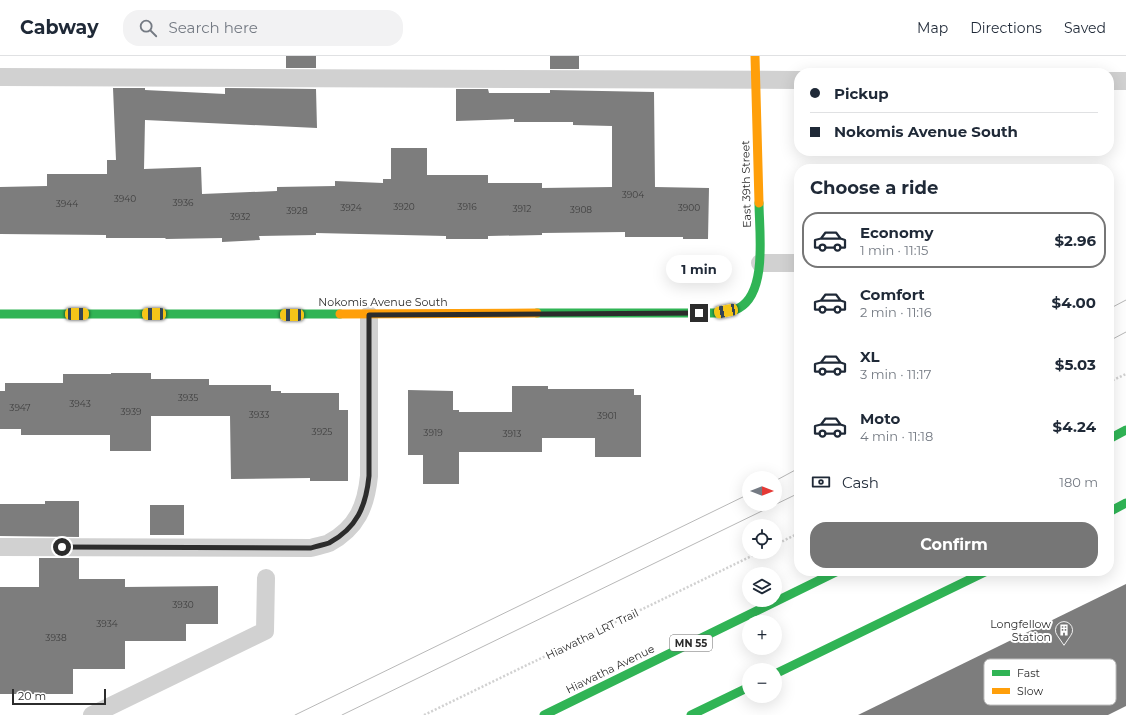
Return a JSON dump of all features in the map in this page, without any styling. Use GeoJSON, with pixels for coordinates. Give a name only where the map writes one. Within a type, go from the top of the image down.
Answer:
{"type":"FeatureCollection","features":[{"type":"Feature","properties":{"kind":"main road","name":"East 39th Street"},"geometry":{"type":"LineString","coordinates":[[742,306],[752,294],[757,282],[760,263],[755,56]]}},
{"type":"Feature","properties":{"kind":"main road","name":"Nokomis Avenue South"},"geometry":{"type":"LineString","coordinates":[[0,314],[369,315],[715,313],[742,306]]}},
{"type":"Feature","properties":{"kind":"main road"},"geometry":{"type":"LineString","coordinates":[[1114,436],[1126,430]]}},
{"type":"Feature","properties":{"kind":"main road"},"geometry":{"type":"LineString","coordinates":[[1114,509],[1126,503]]}},
{"type":"Feature","properties":{"kind":"main road","name":"Hiawatha Avenue"},"geometry":{"type":"LineString","coordinates":[[544,715],[828,576]]}},
{"type":"Feature","properties":{"kind":"main road"},"geometry":{"type":"LineString","coordinates":[[782,671],[977,576]]}},
{"type":"Feature","properties":{"kind":"main road"},"geometry":{"type":"LineString","coordinates":[[691,715],[742,690]]}},
{"type":"Feature","properties":{"kind":"lane"},"geometry":{"type":"LineString","coordinates":[[0,77],[794,80]]}},
{"type":"Feature","properties":{"kind":"lane"},"geometry":{"type":"LineString","coordinates":[[1114,81],[1126,81]]}},
{"type":"Feature","properties":{"kind":"lane"},"geometry":{"type":"LineString","coordinates":[[760,263],[794,263]]}},
{"type":"Feature","properties":{"kind":"lane"},"geometry":{"type":"LineString","coordinates":[[0,547],[311,548],[328,543],[352,524],[362,510],[367,494],[369,476],[369,315]]}},
{"type":"Feature","properties":{"kind":"lane"},"geometry":{"type":"LineString","coordinates":[[92,715],[265,631],[266,578]]}},
{"type":"Feature","properties":{"kind":"path"},"geometry":{"type":"LineString","coordinates":[[1114,380],[1126,374]]}},
{"type":"Feature","properties":{"kind":"path"},"geometry":{"type":"LineString","coordinates":[[782,542],[794,536]]}},
{"type":"Feature","properties":{"kind":"path","name":"Hiawatha LRT Trail"},"geometry":{"type":"LineString","coordinates":[[424,715],[746,559]]}},
{"type":"Feature","properties":{"kind":"building"},"geometry":{"type":"Polygon","coordinates":[[[286,56],[316,56],[316,68],[286,68],[286,56]]]}},
{"type":"Feature","properties":{"kind":"building"},"geometry":{"type":"Polygon","coordinates":[[[550,56],[579,56],[579,69],[550,69],[550,56]]]}},
{"type":"Feature","properties":{"kind":"building"},"geometry":{"type":"Polygon","coordinates":[[[113,88],[145,88],[145,90],[225,94],[225,88],[316,89],[317,128],[145,120],[144,169],[201,167],[202,194],[277,191],[277,187],[335,186],[335,181],[383,183],[383,179],[391,179],[391,148],[427,148],[427,175],[488,175],[488,183],[542,183],[542,188],[612,187],[612,126],[573,125],[573,122],[514,122],[514,119],[456,121],[456,89],[488,89],[489,93],[550,93],[550,90],[654,92],[655,187],[709,188],[708,239],[683,239],[683,237],[625,237],[625,232],[542,233],[542,235],[488,236],[488,239],[446,239],[446,236],[316,233],[316,235],[259,236],[260,240],[222,242],[222,238],[106,238],[106,235],[0,234],[0,187],[47,186],[47,174],[107,174],[107,160],[116,160],[113,88]]]}},
{"type":"Feature","properties":{"kind":"building"},"geometry":{"type":"Polygon","coordinates":[[[151,373],[151,379],[209,379],[209,385],[271,385],[271,391],[281,391],[281,393],[339,393],[339,410],[348,410],[348,481],[310,481],[310,478],[231,479],[230,416],[151,416],[151,451],[110,451],[110,435],[21,435],[21,429],[0,429],[0,391],[5,391],[5,383],[63,383],[63,374],[151,373]]]}},
{"type":"Feature","properties":{"kind":"building"},"geometry":{"type":"Polygon","coordinates":[[[512,386],[548,386],[548,389],[634,389],[634,395],[641,395],[641,457],[595,457],[595,438],[542,438],[542,452],[459,452],[459,484],[423,484],[423,455],[408,455],[408,390],[453,391],[453,410],[459,410],[459,412],[512,412],[512,386]]]}},
{"type":"Feature","properties":{"kind":"building"},"geometry":{"type":"Polygon","coordinates":[[[45,501],[79,501],[79,537],[0,536],[0,504],[45,504],[45,501]]]}},
{"type":"Feature","properties":{"kind":"building"},"geometry":{"type":"Polygon","coordinates":[[[150,505],[184,505],[184,535],[150,535],[150,505]]]}},
{"type":"Feature","properties":{"kind":"building"},"geometry":{"type":"Polygon","coordinates":[[[39,558],[79,558],[79,579],[125,579],[125,587],[218,586],[218,624],[186,624],[186,641],[125,641],[125,669],[73,669],[73,694],[0,694],[0,587],[39,587],[39,558]]]}},
{"type":"Feature","properties":{"kind":"building","name":"Longfellow Station"},"geometry":{"type":"Polygon","coordinates":[[[1126,584],[1126,706],[1108,715],[858,715],[1126,584]]]}},
{"type":"Feature","properties":{"kind":"tram line"},"geometry":{"type":"LineString","coordinates":[[1114,306],[1126,300]]}},
{"type":"Feature","properties":{"kind":"tram line"},"geometry":{"type":"LineString","coordinates":[[1114,338],[1126,332]]}},
{"type":"Feature","properties":{"kind":"tram line"},"geometry":{"type":"LineString","coordinates":[[782,477],[794,471]]}},
{"type":"Feature","properties":{"kind":"tram line"},"geometry":{"type":"LineString","coordinates":[[342,715],[794,495]]}},
{"type":"Feature","properties":{"kind":"tram line"},"geometry":{"type":"LineString","coordinates":[[295,715],[742,497]]}},
{"type":"Feature","properties":{"kind":"traffic: fast"},"geometry":{"type":"LineString","coordinates":[[537,313],[715,313],[739,308],[748,300],[754,289],[758,275],[760,260],[759,203]]}},
{"type":"Feature","properties":{"kind":"traffic: fast"},"geometry":{"type":"LineString","coordinates":[[0,314],[340,314]]}},
{"type":"Feature","properties":{"kind":"traffic: fast"},"geometry":{"type":"LineString","coordinates":[[1114,436],[1126,430]]}},
{"type":"Feature","properties":{"kind":"traffic: fast"},"geometry":{"type":"LineString","coordinates":[[1114,509],[1126,503]]}},
{"type":"Feature","properties":{"kind":"traffic: fast"},"geometry":{"type":"LineString","coordinates":[[544,715],[828,576]]}},
{"type":"Feature","properties":{"kind":"traffic: fast"},"geometry":{"type":"LineString","coordinates":[[782,671],[977,576]]}},
{"type":"Feature","properties":{"kind":"traffic: fast"},"geometry":{"type":"LineString","coordinates":[[691,715],[742,690]]}},
{"type":"Feature","properties":{"kind":"traffic: slow"},"geometry":{"type":"LineString","coordinates":[[755,56],[759,203]]}},
{"type":"Feature","properties":{"kind":"traffic: slow"},"geometry":{"type":"LineString","coordinates":[[340,314],[537,313]]}},
{"type":"Feature","properties":{"kind":"place","name":"Longfellow Station"},"geometry":{"type":"Point","coordinates":[1064,645]}},
{"type":"Feature","properties":{"kind":"route"},"geometry":{"type":"LineString","coordinates":[[62,547],[311,548],[328,543],[340,535],[352,524],[362,510],[367,494],[369,476],[369,315],[699,313]]}}]}
